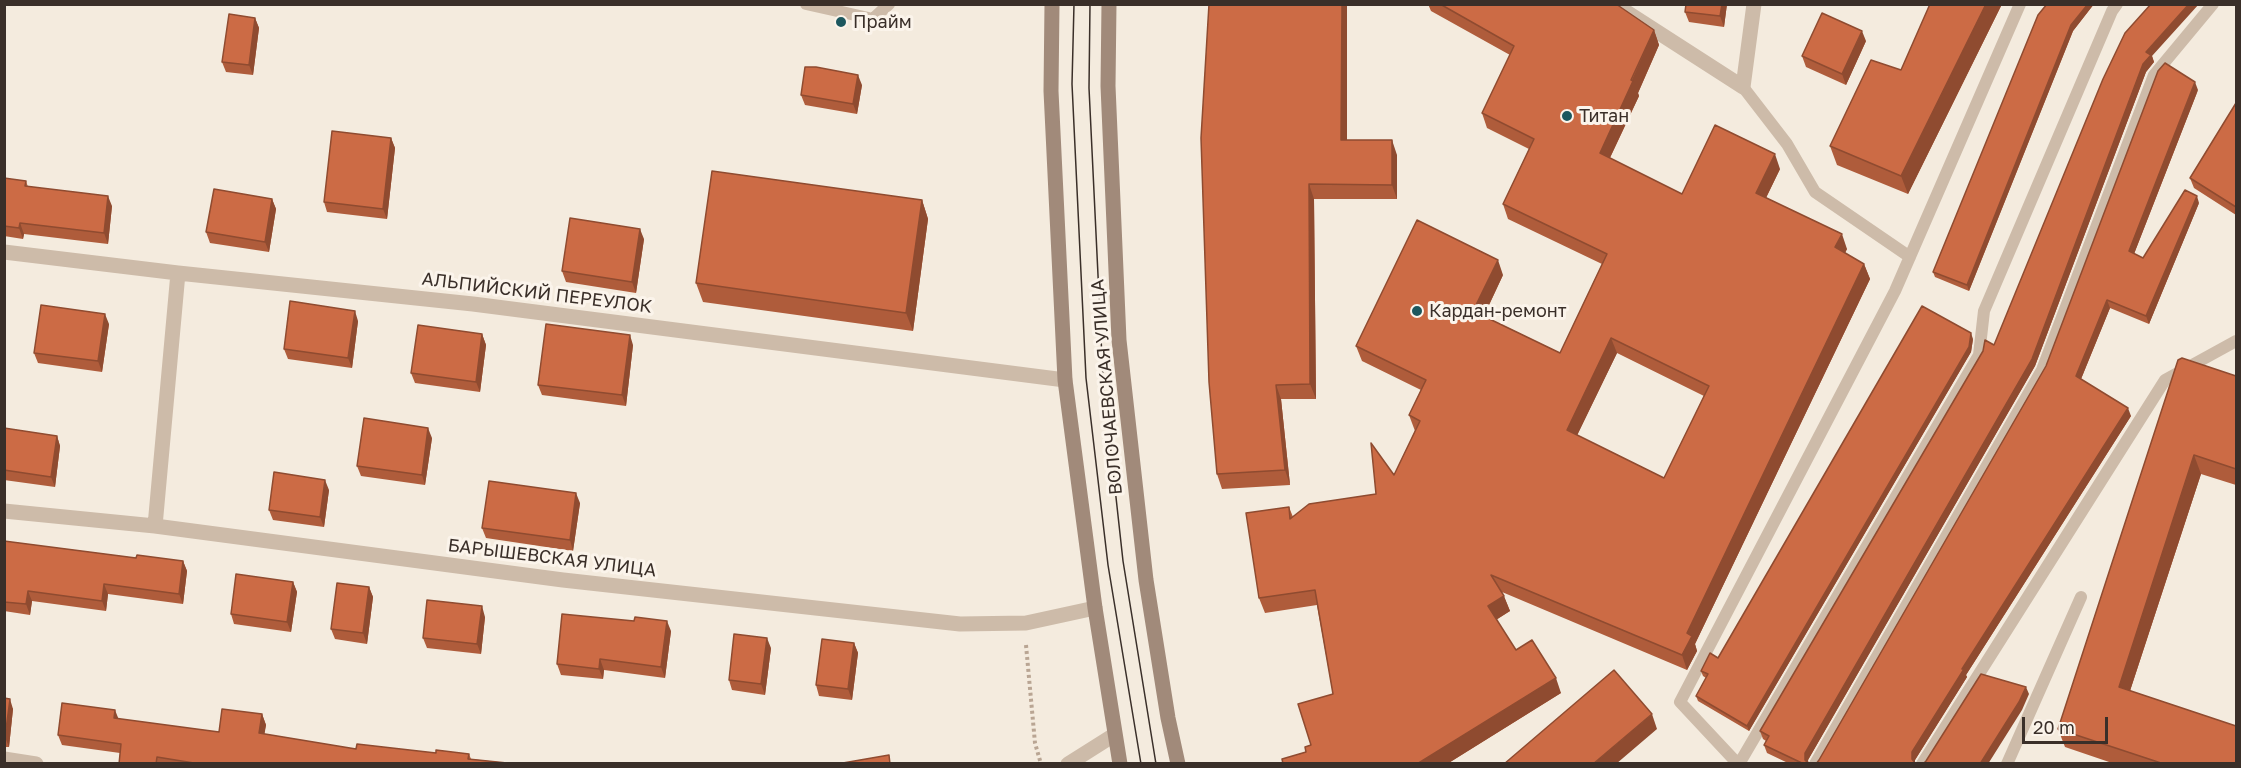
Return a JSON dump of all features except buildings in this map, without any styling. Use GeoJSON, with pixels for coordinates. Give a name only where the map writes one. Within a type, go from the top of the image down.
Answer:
{"type":"FeatureCollection","features":[{"type":"Feature","properties":{"kind":"main road","name":"ВОЛОЧАЕВСКАЯ УЛИЦА"},"geometry":{"type":"LineString","coordinates":[[1052,4],[1052,91],[1065,380],[1095,608],[1120,764]]}},
{"type":"Feature","properties":{"kind":"main road","name":"ВОЛОЧАЕВСКАЯ УЛИЦА"},"geometry":{"type":"LineString","coordinates":[[1109,4],[1108,86],[1119,340],[1146,580],[1168,718],[1178,764]]}},
{"type":"Feature","properties":{"kind":"street"},"geometry":{"type":"LineString","coordinates":[[1614,4],[1743,87],[1754,4]]}},
{"type":"Feature","properties":{"kind":"street","name":"АЛЬПИЙСКИЙ ПЕРЕУЛОК"},"geometry":{"type":"LineString","coordinates":[[4,252],[485,306],[1065,380]]}},
{"type":"Feature","properties":{"kind":"street"},"geometry":{"type":"LineString","coordinates":[[155,526],[178,273]]}},
{"type":"Feature","properties":{"kind":"street","name":"БАРЫШЕВСКАЯ УЛИЦА"},"geometry":{"type":"LineString","coordinates":[[4,511],[155,526],[563,580],[960,624],[1026,623],[1095,608]]}},
{"type":"Feature","properties":{"kind":"street"},"geometry":{"type":"LineString","coordinates":[[1068,764],[1114,735]]}},
{"type":"Feature","properties":{"kind":"street"},"geometry":{"type":"LineString","coordinates":[[4,759],[36,764]]}},
{"type":"Feature","properties":{"kind":"lane"},"geometry":{"type":"LineString","coordinates":[[806,4],[873,19],[889,4]]}},
{"type":"Feature","properties":{"kind":"lane"},"geometry":{"type":"LineString","coordinates":[[2020,4],[1895,291],[1680,702],[1739,764],[1979,355],[1984,311],[2112,11],[2117,4]]}},
{"type":"Feature","properties":{"kind":"lane"},"geometry":{"type":"LineString","coordinates":[[1815,764],[2042,370],[2154,75],[2213,4]]}},
{"type":"Feature","properties":{"kind":"lane"},"geometry":{"type":"LineString","coordinates":[[1743,87],[1787,144],[1815,192],[1910,257]]}},
{"type":"Feature","properties":{"kind":"lane"},"geometry":{"type":"LineString","coordinates":[[1922,764],[2165,380],[2236,341]]}},
{"type":"Feature","properties":{"kind":"lane"},"geometry":{"type":"LineString","coordinates":[[2007,764],[2081,597]]}},
{"type":"Feature","properties":{"kind":"path"},"geometry":{"type":"LineString","coordinates":[[1026,623],[1026,665],[1035,743],[1041,764]]}},
{"type":"Feature","properties":{"kind":"tram line"},"geometry":{"type":"LineString","coordinates":[[1074,4],[1072,84],[1086,378],[1108,565],[1141,764]]}},
{"type":"Feature","properties":{"kind":"tram line"},"geometry":{"type":"LineString","coordinates":[[1090,4],[1089,88],[1103,379],[1123,561],[1156,764]]}},
{"type":"Feature","properties":{"kind":"place","name":"Прайм"},"geometry":{"type":"Point","coordinates":[841,22]}},
{"type":"Feature","properties":{"kind":"place","name":"Титан"},"geometry":{"type":"Point","coordinates":[1567,116]}},
{"type":"Feature","properties":{"kind":"place","name":"Кардан-ремонт"},"geometry":{"type":"Point","coordinates":[1417,311]}}]}
